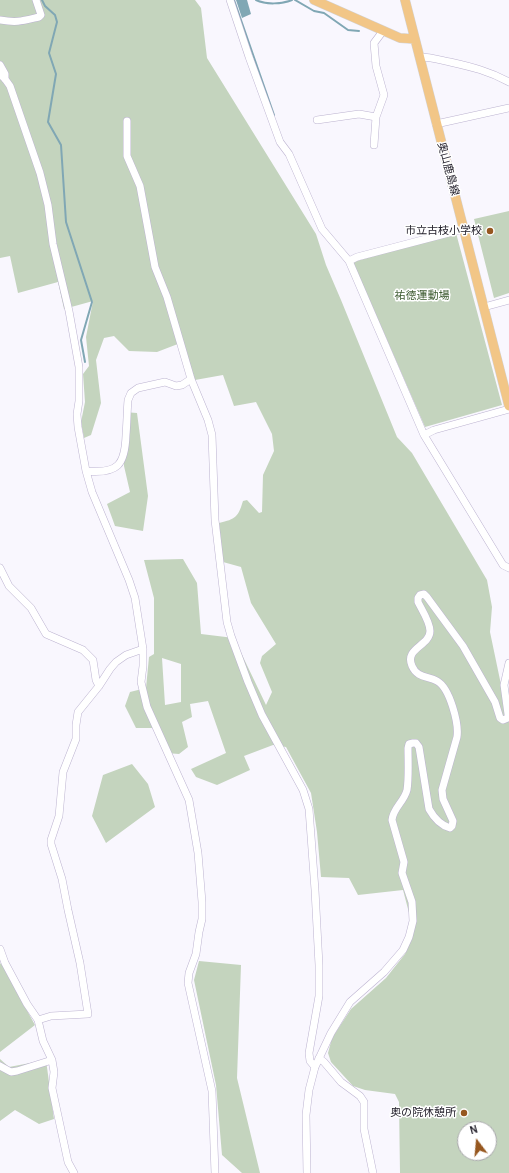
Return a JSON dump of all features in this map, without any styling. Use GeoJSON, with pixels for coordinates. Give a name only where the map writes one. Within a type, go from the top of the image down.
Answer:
{"type":"FeatureCollection","features":[{"type":"Feature","properties":{"kind":"main road"},"geometry":{"type":"LineString","coordinates":[[314,0],[400,38],[415,39]]}},
{"type":"Feature","properties":{"kind":"main road","name":"奥山鹿島線"},"geometry":{"type":"LineString","coordinates":[[405,0],[509,407]]}},
{"type":"Feature","properties":{"kind":"street"},"geometry":{"type":"LineString","coordinates":[[0,20],[20,22],[39,17],[41,15],[36,0]]}},
{"type":"Feature","properties":{"kind":"street"},"geometry":{"type":"LineString","coordinates":[[230,0],[280,142],[288,154],[322,229],[349,260],[424,435],[503,565],[509,568]]}},
{"type":"Feature","properties":{"kind":"street"},"geometry":{"type":"LineString","coordinates":[[374,145],[376,117],[384,95],[376,66],[374,43],[383,31]]}},
{"type":"Feature","properties":{"kind":"street"},"geometry":{"type":"LineString","coordinates":[[420,57],[429,57],[478,68],[509,82]]}},
{"type":"Feature","properties":{"kind":"street"},"geometry":{"type":"LineString","coordinates":[[0,65],[5,74],[3,77],[10,86],[40,173],[48,205],[52,244],[78,355],[79,401],[77,414],[86,471],[92,492],[129,580],[139,618],[143,649],[141,682],[147,707],[189,800],[198,853],[202,919],[196,954],[189,973],[188,982],[212,1091],[215,1173]]}},
{"type":"Feature","properties":{"kind":"street"},"geometry":{"type":"LineString","coordinates":[[436,124],[509,108]]}},
{"type":"Feature","properties":{"kind":"street"},"geometry":{"type":"LineString","coordinates":[[317,120],[359,114],[376,117]]}},
{"type":"Feature","properties":{"kind":"street"},"geometry":{"type":"LineString","coordinates":[[127,121],[127,156],[140,186],[155,267],[167,297],[191,378],[208,420],[212,435],[215,520],[230,636],[262,715],[303,790],[309,809],[316,890],[319,965],[318,996],[309,1053],[310,1061],[315,1067]]}},
{"type":"Feature","properties":{"kind":"street"},"geometry":{"type":"LineString","coordinates":[[349,260],[464,229]]}},
{"type":"Feature","properties":{"kind":"street"},"geometry":{"type":"LineString","coordinates":[[484,307],[509,300]]}},
{"type":"Feature","properties":{"kind":"street"},"geometry":{"type":"LineString","coordinates":[[86,471],[101,472],[114,468],[122,461],[125,451],[128,400],[131,393],[138,388],[165,382],[176,386],[182,385],[191,378]]}},
{"type":"Feature","properties":{"kind":"street"},"geometry":{"type":"LineString","coordinates":[[424,435],[434,430],[509,407]]}},
{"type":"Feature","properties":{"kind":"street"},"geometry":{"type":"LineString","coordinates":[[0,568],[9,586],[31,608],[46,634],[83,650],[93,660],[96,680],[99,686]]}},
{"type":"Feature","properties":{"kind":"street"},"geometry":{"type":"LineString","coordinates":[[307,1173],[306,1115],[309,1090],[315,1067],[331,1033],[350,1002],[384,972],[403,950],[409,937],[413,921],[412,902],[402,874],[404,862],[392,820],[392,814],[403,800],[407,790],[409,744],[416,743],[419,747],[429,809],[434,817],[444,826],[450,828],[453,821],[443,799],[442,790],[457,737],[458,729],[455,714],[445,688],[438,681],[422,676],[416,672],[411,665],[410,657],[413,652],[428,638],[430,633],[430,627],[418,602],[420,595],[424,594],[427,597],[463,646],[495,702],[500,718],[503,720],[508,718],[504,685],[509,663]]}},
{"type":"Feature","properties":{"kind":"street"},"geometry":{"type":"LineString","coordinates":[[38,1020],[52,1016],[88,1014],[80,963],[62,879],[51,840],[60,816],[64,772],[76,739],[78,712],[116,662],[126,655],[143,649]]}},
{"type":"Feature","properties":{"kind":"street"},"geometry":{"type":"LineString","coordinates":[[0,949],[5,963],[27,1004],[38,1020],[43,1041],[52,1060],[54,1072],[52,1088],[68,1162],[74,1173]]}},
{"type":"Feature","properties":{"kind":"street"},"geometry":{"type":"LineString","coordinates":[[319,1058],[342,1082],[360,1096],[364,1102],[364,1129],[373,1173]]}},
{"type":"Feature","properties":{"kind":"street"},"geometry":{"type":"LineString","coordinates":[[0,1066],[11,1072],[52,1060]]}},
{"type":"Feature","properties":{"kind":"green space"},"geometry":{"type":"Polygon","coordinates":[[[0,0],[195,0],[201,8],[207,58],[316,234],[326,265],[397,437],[412,453],[487,580],[492,607],[490,632],[504,699],[509,705],[509,1173],[400,1173],[399,1102],[395,1094],[365,1090],[353,1086],[331,1062],[328,1053],[332,1038],[351,1009],[386,978],[405,954],[413,928],[403,890],[358,895],[349,878],[321,877],[317,832],[311,793],[286,747],[273,745],[244,756],[250,770],[217,785],[196,777],[191,769],[226,753],[208,701],[190,704],[192,717],[182,722],[188,747],[179,754],[166,753],[154,728],[136,728],[125,706],[130,692],[146,688],[149,657],[154,654],[154,598],[144,560],[183,559],[197,583],[201,634],[234,638],[266,705],[272,692],[260,663],[262,656],[276,644],[251,603],[241,567],[223,562],[219,523],[236,516],[240,511],[243,501],[247,500],[259,513],[262,512],[263,475],[274,451],[272,434],[256,402],[234,406],[223,375],[195,380],[183,342],[157,352],[129,351],[114,336],[104,338],[96,360],[101,403],[91,435],[84,438],[81,422],[85,402],[83,374],[89,366],[86,337],[93,301],[64,309],[58,282],[18,293],[10,256],[0,258],[0,0]],[[162,658],[165,705],[181,702],[181,664],[162,658]]]}},
{"type":"Feature","properties":{"kind":"green space"},"geometry":{"type":"Polygon","coordinates":[[[509,211],[509,293],[494,298],[474,219],[509,211]]]}},
{"type":"Feature","properties":{"kind":"green space","name":"祐徳運動場"},"geometry":{"type":"Polygon","coordinates":[[[456,233],[502,405],[425,427],[353,262],[456,233]]]}},
{"type":"Feature","properties":{"kind":"green space"},"geometry":{"type":"Polygon","coordinates":[[[124,412],[137,413],[148,496],[143,531],[115,526],[107,504],[130,492],[124,466],[124,412]]]}},
{"type":"Feature","properties":{"kind":"green space"},"geometry":{"type":"Polygon","coordinates":[[[132,764],[148,784],[155,807],[106,843],[92,816],[103,775],[132,764]]]}},
{"type":"Feature","properties":{"kind":"green space"},"geometry":{"type":"Polygon","coordinates":[[[199,961],[241,965],[237,1078],[260,1173],[242,1173],[222,1155],[216,1085],[194,980],[199,961]]]}},
{"type":"Feature","properties":{"kind":"green space"},"geometry":{"type":"Polygon","coordinates":[[[1,963],[35,1025],[0,1052],[0,964],[1,963]]]}},
{"type":"Feature","properties":{"kind":"green space"},"geometry":{"type":"Polygon","coordinates":[[[0,1059],[9,1067],[46,1060],[54,1119],[39,1124],[15,1110],[0,1121],[0,1059]]]}},
{"type":"Feature","properties":{"kind":"water"},"geometry":{"type":"Polygon","coordinates":[[[236,0],[247,0],[251,14],[242,18],[236,0]]]}},
{"type":"Feature","properties":{"kind":"waterway"},"geometry":{"type":"LineString","coordinates":[[42,0],[45,6],[55,15],[57,22],[49,53],[56,74],[48,122],[61,145],[66,222],[92,302],[81,340],[85,362]]}},
{"type":"Feature","properties":{"kind":"waterway"},"geometry":{"type":"LineString","coordinates":[[234,0],[274,115]]}},
{"type":"Feature","properties":{"kind":"waterway"},"geometry":{"type":"LineString","coordinates":[[256,0],[264,3],[292,0]]}},
{"type":"Feature","properties":{"kind":"waterway"},"geometry":{"type":"LineString","coordinates":[[295,0],[314,11],[324,13],[348,30],[359,31]]}},
{"type":"Feature","properties":{"kind":"place","name":"市立古枝小学校"},"geometry":{"type":"Point","coordinates":[490,231]}},
{"type":"Feature","properties":{"kind":"place","name":"奥の院休憩所"},"geometry":{"type":"Point","coordinates":[464,1113]}}]}
